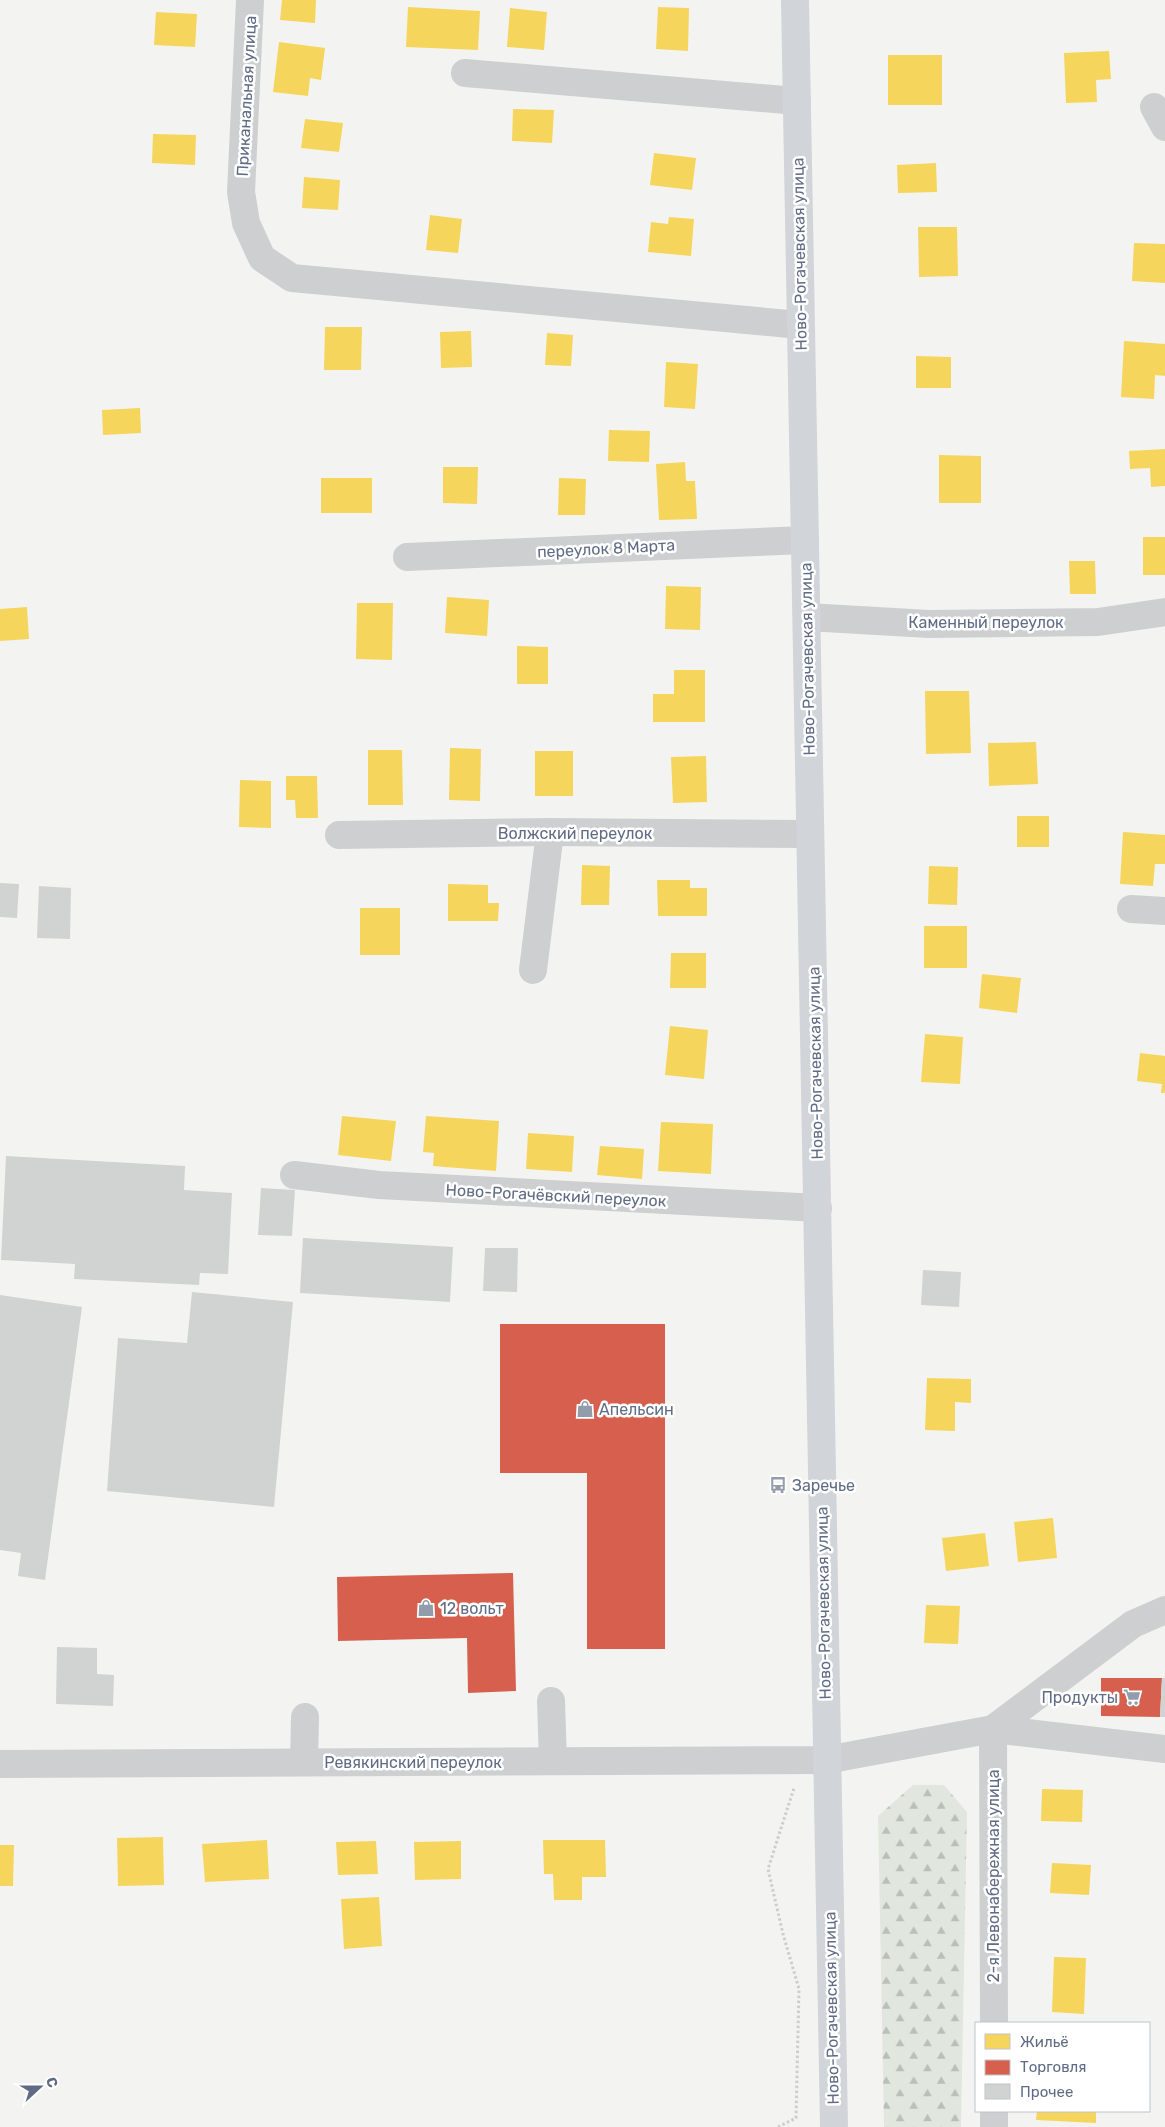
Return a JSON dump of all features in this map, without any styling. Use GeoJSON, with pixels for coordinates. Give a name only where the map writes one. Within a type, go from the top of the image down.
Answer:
{"type":"FeatureCollection","features":[{"type":"Feature","properties":{"kind":"main road","name":"Ново-Рогачевская улица"},"geometry":{"type":"LineString","coordinates":[[795,0],[818,1208],[819,1385],[815,1760],[834,2127]]}},
{"type":"Feature","properties":{"kind":"street","name":"Приканальная улица"},"geometry":{"type":"LineString","coordinates":[[250,0],[241,192],[246,223],[262,258],[292,278],[800,325]]}},
{"type":"Feature","properties":{"kind":"street"},"geometry":{"type":"LineString","coordinates":[[464,73],[797,101]]}},
{"type":"Feature","properties":{"kind":"street","name":"переулок 8 Марта"},"geometry":{"type":"LineString","coordinates":[[407,557],[805,540]]}},
{"type":"Feature","properties":{"kind":"street","name":"Каменный переулок"},"geometry":{"type":"LineString","coordinates":[[807,617],[929,624],[1098,622],[1165,612]]}},
{"type":"Feature","properties":{"kind":"street"},"geometry":{"type":"LineString","coordinates":[[533,970],[550,832]]}},
{"type":"Feature","properties":{"kind":"street","name":"Волжский переулок"},"geometry":{"type":"LineString","coordinates":[[340,835],[550,832],[810,834]]}},
{"type":"Feature","properties":{"kind":"street"},"geometry":{"type":"LineString","coordinates":[[1131,909],[1165,911]]}},
{"type":"Feature","properties":{"kind":"street","name":"Ново-Рогачёвский переулок"},"geometry":{"type":"LineString","coordinates":[[294,1175],[379,1186],[818,1208]]}},
{"type":"Feature","properties":{"kind":"street"},"geometry":{"type":"LineString","coordinates":[[993,1729],[1133,1624],[1165,1610]]}},
{"type":"Feature","properties":{"kind":"street"},"geometry":{"type":"LineString","coordinates":[[551,1701],[553,1761]]}},
{"type":"Feature","properties":{"kind":"street"},"geometry":{"type":"LineString","coordinates":[[304,1762],[305,1717]]}},
{"type":"Feature","properties":{"kind":"street"},"geometry":{"type":"LineString","coordinates":[[993,1729],[1165,1749]]}},
{"type":"Feature","properties":{"kind":"street","name":"Ревякинский переулок"},"geometry":{"type":"LineString","coordinates":[[0,1764],[815,1760],[993,1729]]}},
{"type":"Feature","properties":{"kind":"street","name":"2-я Левонабережная улица"},"geometry":{"type":"LineString","coordinates":[[993,1729],[994,2022]]}},
{"type":"Feature","properties":{"kind":"street"},"geometry":{"type":"LineString","coordinates":[[994,2112],[994,2127]]}},
{"type":"Feature","properties":{"kind":"path"},"geometry":{"type":"LineString","coordinates":[[778,2127],[796,2118],[799,1989],[783,1934],[768,1869],[787,1806],[815,1760]]}},
{"type":"Feature","properties":{"kind":"green space"},"geometry":{"type":"Polygon","coordinates":[[[913,1785],[944,1785],[967,1812],[961,2127],[884,2127],[878,1816],[913,1785]]]}},
{"type":"Feature","properties":{"kind":"building: Жильё"},"geometry":{"type":"Polygon","coordinates":[[[282,0],[316,0],[315,23],[280,20],[282,0]]]}},
{"type":"Feature","properties":{"kind":"building: Жильё"},"geometry":{"type":"Polygon","coordinates":[[[408,7],[480,11],[478,50],[406,47],[408,7]]]}},
{"type":"Feature","properties":{"kind":"building: Жильё"},"geometry":{"type":"Polygon","coordinates":[[[658,7],[689,8],[688,51],[656,49],[658,7]]]}},
{"type":"Feature","properties":{"kind":"building: Жильё"},"geometry":{"type":"Polygon","coordinates":[[[510,8],[547,12],[544,50],[507,47],[510,8]]]}},
{"type":"Feature","properties":{"kind":"building: Жильё"},"geometry":{"type":"Polygon","coordinates":[[[156,12],[197,14],[195,47],[154,45],[156,12]]]}},
{"type":"Feature","properties":{"kind":"building: Жильё"},"geometry":{"type":"Polygon","coordinates":[[[279,42],[325,48],[321,80],[310,78],[308,96],[273,92],[279,42]]]}},
{"type":"Feature","properties":{"kind":"building: Жильё"},"geometry":{"type":"Polygon","coordinates":[[[1109,51],[1111,79],[1096,80],[1097,102],[1066,103],[1064,53],[1109,51]]]}},
{"type":"Feature","properties":{"kind":"building: Жильё"},"geometry":{"type":"Polygon","coordinates":[[[888,55],[942,55],[942,105],[888,105],[888,55]]]}},
{"type":"Feature","properties":{"kind":"building: Жильё"},"geometry":{"type":"Polygon","coordinates":[[[513,109],[554,110],[552,143],[512,141],[513,109]]]}},
{"type":"Feature","properties":{"kind":"building: Жильё"},"geometry":{"type":"Polygon","coordinates":[[[305,119],[343,123],[339,152],[301,148],[305,119]]]}},
{"type":"Feature","properties":{"kind":"building: Жильё"},"geometry":{"type":"Polygon","coordinates":[[[153,134],[196,135],[195,165],[152,163],[153,134]]]}},
{"type":"Feature","properties":{"kind":"building: Жильё"},"geometry":{"type":"Polygon","coordinates":[[[654,153],[696,158],[692,190],[650,185],[654,153]]]}},
{"type":"Feature","properties":{"kind":"building: Жильё"},"geometry":{"type":"Polygon","coordinates":[[[936,163],[937,192],[898,193],[897,165],[936,163]]]}},
{"type":"Feature","properties":{"kind":"building: Жильё"},"geometry":{"type":"Polygon","coordinates":[[[304,177],[340,180],[338,210],[302,208],[304,177]]]}},
{"type":"Feature","properties":{"kind":"building: Жильё"},"geometry":{"type":"Polygon","coordinates":[[[430,215],[462,219],[458,253],[426,250],[430,215]]]}},
{"type":"Feature","properties":{"kind":"building: Жильё"},"geometry":{"type":"Polygon","coordinates":[[[669,217],[694,219],[691,256],[648,252],[651,222],[668,224],[669,217]]]}},
{"type":"Feature","properties":{"kind":"building: Жильё"},"geometry":{"type":"Polygon","coordinates":[[[918,227],[957,227],[958,276],[919,277],[918,227]]]}},
{"type":"Feature","properties":{"kind":"building: Жильё"},"geometry":{"type":"Polygon","coordinates":[[[1134,243],[1165,244],[1165,283],[1132,281],[1134,243]]]}},
{"type":"Feature","properties":{"kind":"building: Жильё"},"geometry":{"type":"Polygon","coordinates":[[[325,327],[362,327],[361,370],[324,370],[325,327]]]}},
{"type":"Feature","properties":{"kind":"building: Жильё"},"geometry":{"type":"Polygon","coordinates":[[[471,331],[472,367],[441,368],[440,332],[471,331]]]}},
{"type":"Feature","properties":{"kind":"building: Жильё"},"geometry":{"type":"Polygon","coordinates":[[[547,333],[573,335],[571,366],[545,365],[547,333]]]}},
{"type":"Feature","properties":{"kind":"building: Жильё"},"geometry":{"type":"Polygon","coordinates":[[[1124,341],[1165,344],[1165,376],[1155,375],[1154,399],[1121,397],[1124,341]]]}},
{"type":"Feature","properties":{"kind":"building: Жильё"},"geometry":{"type":"Polygon","coordinates":[[[916,356],[951,357],[951,388],[916,388],[916,356]]]}},
{"type":"Feature","properties":{"kind":"building: Жильё"},"geometry":{"type":"Polygon","coordinates":[[[666,362],[698,364],[695,409],[664,407],[666,362]]]}},
{"type":"Feature","properties":{"kind":"building: Жильё"},"geometry":{"type":"Polygon","coordinates":[[[140,408],[141,433],[103,435],[102,410],[140,408]]]}},
{"type":"Feature","properties":{"kind":"building: Жильё"},"geometry":{"type":"Polygon","coordinates":[[[609,430],[650,431],[649,462],[608,461],[609,430]]]}},
{"type":"Feature","properties":{"kind":"building: Жильё"},"geometry":{"type":"Polygon","coordinates":[[[1165,449],[1165,486],[1151,487],[1150,468],[1130,469],[1129,451],[1165,449]]]}},
{"type":"Feature","properties":{"kind":"building: Жильё"},"geometry":{"type":"Polygon","coordinates":[[[939,455],[981,456],[981,503],[939,503],[939,455]]]}},
{"type":"Feature","properties":{"kind":"building: Жильё"},"geometry":{"type":"Polygon","coordinates":[[[685,462],[686,481],[695,481],[697,519],[659,520],[656,464],[685,462]]]}},
{"type":"Feature","properties":{"kind":"building: Жильё"},"geometry":{"type":"Polygon","coordinates":[[[443,467],[478,467],[477,504],[443,503],[443,467]]]}},
{"type":"Feature","properties":{"kind":"building: Жильё"},"geometry":{"type":"Polygon","coordinates":[[[321,478],[372,478],[372,513],[321,513],[321,478]]]}},
{"type":"Feature","properties":{"kind":"building: Жильё"},"geometry":{"type":"Polygon","coordinates":[[[559,478],[586,479],[585,515],[558,515],[559,478]]]}},
{"type":"Feature","properties":{"kind":"building: Жильё"},"geometry":{"type":"Polygon","coordinates":[[[1143,537],[1165,537],[1165,575],[1143,575],[1143,537]]]}},
{"type":"Feature","properties":{"kind":"building: Жильё"},"geometry":{"type":"Polygon","coordinates":[[[1069,561],[1095,561],[1096,594],[1070,594],[1069,561]]]}},
{"type":"Feature","properties":{"kind":"building: Жильё"},"geometry":{"type":"Polygon","coordinates":[[[666,586],[701,587],[700,630],[665,629],[666,586]]]}},
{"type":"Feature","properties":{"kind":"building: Жильё"},"geometry":{"type":"Polygon","coordinates":[[[447,597],[489,600],[487,636],[445,633],[447,597]]]}},
{"type":"Feature","properties":{"kind":"building: Жильё"},"geometry":{"type":"Polygon","coordinates":[[[357,603],[393,603],[392,660],[356,659],[357,603]]]}},
{"type":"Feature","properties":{"kind":"building: Жильё"},"geometry":{"type":"Polygon","coordinates":[[[27,607],[29,639],[0,641],[0,609],[27,607]]]}},
{"type":"Feature","properties":{"kind":"building: Жильё"},"geometry":{"type":"Polygon","coordinates":[[[517,646],[548,647],[548,684],[517,684],[517,646]]]}},
{"type":"Feature","properties":{"kind":"building: Жильё"},"geometry":{"type":"Polygon","coordinates":[[[674,670],[705,670],[705,722],[653,722],[653,694],[674,694],[674,670]]]}},
{"type":"Feature","properties":{"kind":"building: Жильё"},"geometry":{"type":"Polygon","coordinates":[[[925,691],[969,691],[971,753],[926,754],[925,691]]]}},
{"type":"Feature","properties":{"kind":"building: Жильё"},"geometry":{"type":"Polygon","coordinates":[[[1036,742],[1038,784],[989,786],[988,743],[1036,742]]]}},
{"type":"Feature","properties":{"kind":"building: Жильё"},"geometry":{"type":"Polygon","coordinates":[[[450,748],[481,749],[480,801],[449,800],[450,748]]]}},
{"type":"Feature","properties":{"kind":"building: Жильё"},"geometry":{"type":"Polygon","coordinates":[[[368,750],[402,750],[403,805],[368,805],[368,750]]]}},
{"type":"Feature","properties":{"kind":"building: Жильё"},"geometry":{"type":"Polygon","coordinates":[[[535,751],[573,751],[573,796],[535,796],[535,751]]]}},
{"type":"Feature","properties":{"kind":"building: Жильё"},"geometry":{"type":"Polygon","coordinates":[[[706,756],[707,802],[673,803],[671,757],[706,756]]]}},
{"type":"Feature","properties":{"kind":"building: Жильё"},"geometry":{"type":"Polygon","coordinates":[[[286,776],[317,776],[318,818],[296,818],[295,800],[286,800],[286,776]]]}},
{"type":"Feature","properties":{"kind":"building: Жильё"},"geometry":{"type":"Polygon","coordinates":[[[240,780],[271,781],[271,828],[239,827],[240,780]]]}},
{"type":"Feature","properties":{"kind":"building: Жильё"},"geometry":{"type":"Polygon","coordinates":[[[1017,816],[1049,816],[1049,847],[1017,847],[1017,816]]]}},
{"type":"Feature","properties":{"kind":"building: Жильё"},"geometry":{"type":"Polygon","coordinates":[[[1123,832],[1165,835],[1165,864],[1155,864],[1153,886],[1120,884],[1123,832]]]}},
{"type":"Feature","properties":{"kind":"building: Жильё"},"geometry":{"type":"Polygon","coordinates":[[[582,865],[610,866],[609,905],[581,905],[582,865]]]}},
{"type":"Feature","properties":{"kind":"building: Жильё"},"geometry":{"type":"Polygon","coordinates":[[[929,866],[958,867],[957,905],[928,904],[929,866]]]}},
{"type":"Feature","properties":{"kind":"building: Жильё"},"geometry":{"type":"Polygon","coordinates":[[[657,880],[690,880],[690,888],[707,888],[707,916],[658,916],[657,880]]]}},
{"type":"Feature","properties":{"kind":"building: Жильё"},"geometry":{"type":"Polygon","coordinates":[[[448,884],[488,885],[488,903],[499,903],[498,921],[448,921],[448,884]]]}},
{"type":"Feature","properties":{"kind":"building: Жильё"},"geometry":{"type":"Polygon","coordinates":[[[360,908],[400,908],[400,955],[360,955],[360,908]]]}},
{"type":"Feature","properties":{"kind":"building: Жильё"},"geometry":{"type":"Polygon","coordinates":[[[924,926],[967,926],[967,968],[924,968],[924,926]]]}},
{"type":"Feature","properties":{"kind":"building: Жильё"},"geometry":{"type":"Polygon","coordinates":[[[671,953],[706,953],[706,988],[670,988],[671,953]]]}},
{"type":"Feature","properties":{"kind":"building: Жильё"},"geometry":{"type":"Polygon","coordinates":[[[982,974],[1021,978],[1017,1013],[979,1008],[982,974]]]}},
{"type":"Feature","properties":{"kind":"building: Жильё"},"geometry":{"type":"Polygon","coordinates":[[[670,1026],[708,1030],[704,1079],[665,1075],[670,1026]]]}},
{"type":"Feature","properties":{"kind":"building: Жильё"},"geometry":{"type":"Polygon","coordinates":[[[925,1034],[963,1037],[960,1084],[921,1082],[925,1034]]]}},
{"type":"Feature","properties":{"kind":"building: Жильё"},"geometry":{"type":"Polygon","coordinates":[[[1140,1053],[1165,1056],[1165,1093],[1161,1093],[1162,1084],[1137,1081],[1140,1053]]]}},
{"type":"Feature","properties":{"kind":"building: Жильё"},"geometry":{"type":"Polygon","coordinates":[[[342,1116],[396,1121],[391,1161],[338,1155],[342,1116]]]}},
{"type":"Feature","properties":{"kind":"building: Жильё"},"geometry":{"type":"Polygon","coordinates":[[[426,1116],[499,1121],[496,1171],[433,1166],[434,1153],[423,1152],[426,1116]]]}},
{"type":"Feature","properties":{"kind":"building: Жильё"},"geometry":{"type":"Polygon","coordinates":[[[661,1122],[713,1124],[711,1174],[658,1171],[661,1122]]]}},
{"type":"Feature","properties":{"kind":"building: Жильё"},"geometry":{"type":"Polygon","coordinates":[[[528,1133],[574,1136],[572,1172],[526,1169],[528,1133]]]}},
{"type":"Feature","properties":{"kind":"building: Жильё"},"geometry":{"type":"Polygon","coordinates":[[[600,1146],[644,1149],[642,1179],[597,1175],[600,1146]]]}},
{"type":"Feature","properties":{"kind":"building: Жильё"},"geometry":{"type":"Polygon","coordinates":[[[927,1378],[971,1379],[971,1403],[955,1402],[955,1431],[925,1430],[927,1378]]]}},
{"type":"Feature","properties":{"kind":"building: Жильё"},"geometry":{"type":"Polygon","coordinates":[[[1053,1518],[1057,1558],[1018,1562],[1014,1522],[1053,1518]]]}},
{"type":"Feature","properties":{"kind":"building: Жильё"},"geometry":{"type":"Polygon","coordinates":[[[985,1533],[989,1566],[946,1571],[942,1538],[985,1533]]]}},
{"type":"Feature","properties":{"kind":"building: Жильё"},"geometry":{"type":"Polygon","coordinates":[[[926,1605],[960,1606],[958,1644],[924,1643],[926,1605]]]}},
{"type":"Feature","properties":{"kind":"building: Жильё"},"geometry":{"type":"Polygon","coordinates":[[[1042,1789],[1083,1790],[1082,1822],[1041,1821],[1042,1789]]]}},
{"type":"Feature","properties":{"kind":"building: Жильё"},"geometry":{"type":"Polygon","coordinates":[[[163,1837],[164,1885],[118,1886],[117,1838],[163,1837]]]}},
{"type":"Feature","properties":{"kind":"building: Жильё"},"geometry":{"type":"Polygon","coordinates":[[[267,1840],[269,1879],[205,1882],[202,1844],[267,1840]]]}},
{"type":"Feature","properties":{"kind":"building: Жильё"},"geometry":{"type":"Polygon","coordinates":[[[543,1840],[605,1840],[606,1877],[582,1877],[582,1900],[554,1900],[553,1874],[544,1874],[543,1840]]]}},
{"type":"Feature","properties":{"kind":"building: Жильё"},"geometry":{"type":"Polygon","coordinates":[[[376,1841],[378,1874],[338,1875],[336,1842],[376,1841]]]}},
{"type":"Feature","properties":{"kind":"building: Жильё"},"geometry":{"type":"Polygon","coordinates":[[[461,1841],[461,1879],[415,1880],[414,1842],[461,1841]]]}},
{"type":"Feature","properties":{"kind":"building: Жильё"},"geometry":{"type":"Polygon","coordinates":[[[0,1845],[14,1845],[13,1886],[0,1886],[0,1845]]]}},
{"type":"Feature","properties":{"kind":"building: Жильё"},"geometry":{"type":"Polygon","coordinates":[[[1052,1863],[1091,1865],[1089,1895],[1050,1893],[1052,1863]]]}},
{"type":"Feature","properties":{"kind":"building: Жильё"},"geometry":{"type":"Polygon","coordinates":[[[379,1897],[382,1946],[344,1949],[341,1899],[379,1897]]]}},
{"type":"Feature","properties":{"kind":"building: Жильё"},"geometry":{"type":"Polygon","coordinates":[[[1054,1957],[1086,1958],[1084,2014],[1052,2012],[1054,1957]]]}},
{"type":"Feature","properties":{"kind":"building: Жильё"},"geometry":{"type":"Polygon","coordinates":[[[1037,2112],[1096,2112],[1096,2123],[1036,2120],[1037,2112]]]}},
{"type":"Feature","properties":{"kind":"building: Торговля"},"geometry":{"type":"Polygon","coordinates":[[[500,1324],[665,1324],[665,1649],[587,1649],[587,1473],[500,1473],[500,1324]]]}},
{"type":"Feature","properties":{"kind":"building: Торговля","name":"12 вольт"},"geometry":{"type":"Polygon","coordinates":[[[513,1573],[516,1691],[468,1693],[467,1638],[338,1641],[337,1577],[513,1573]]]}},
{"type":"Feature","properties":{"kind":"building: Торговля"},"geometry":{"type":"Polygon","coordinates":[[[1101,1678],[1162,1678],[1160,1717],[1101,1716],[1101,1678]]]}},
{"type":"Feature","properties":{"kind":"building: Прочее"},"geometry":{"type":"Polygon","coordinates":[[[0,883],[19,884],[17,918],[0,917],[0,883]]]}},
{"type":"Feature","properties":{"kind":"building: Прочее"},"geometry":{"type":"Polygon","coordinates":[[[39,886],[71,888],[70,939],[37,938],[39,886]]]}},
{"type":"Feature","properties":{"kind":"building: Прочее"},"geometry":{"type":"Polygon","coordinates":[[[6,1156],[185,1166],[184,1190],[232,1193],[228,1274],[200,1273],[199,1285],[74,1279],[75,1264],[1,1260],[6,1156]]]}},
{"type":"Feature","properties":{"kind":"building: Прочее"},"geometry":{"type":"Polygon","coordinates":[[[261,1188],[295,1190],[292,1236],[258,1235],[261,1188]]]}},
{"type":"Feature","properties":{"kind":"building: Прочее"},"geometry":{"type":"Polygon","coordinates":[[[303,1238],[453,1247],[450,1302],[300,1293],[303,1238]]]}},
{"type":"Feature","properties":{"kind":"building: Прочее"},"geometry":{"type":"Polygon","coordinates":[[[485,1248],[518,1248],[517,1292],[483,1291],[485,1248]]]}},
{"type":"Feature","properties":{"kind":"building: Прочее"},"geometry":{"type":"Polygon","coordinates":[[[923,1270],[961,1272],[959,1307],[921,1305],[923,1270]]]}},
{"type":"Feature","properties":{"kind":"building: Прочее"},"geometry":{"type":"Polygon","coordinates":[[[192,1292],[293,1302],[274,1507],[107,1491],[118,1338],[187,1343],[192,1292]]]}},
{"type":"Feature","properties":{"kind":"building: Прочее"},"geometry":{"type":"Polygon","coordinates":[[[0,1295],[82,1307],[45,1580],[18,1576],[21,1553],[0,1550],[0,1295]]]}},
{"type":"Feature","properties":{"kind":"building: Прочее"},"geometry":{"type":"Polygon","coordinates":[[[57,1647],[97,1648],[97,1674],[114,1675],[113,1706],[56,1704],[57,1647]]]}},
{"type":"Feature","properties":{"kind":"building: Прочее"},"geometry":{"type":"Polygon","coordinates":[[[1162,1678],[1165,1678],[1165,1717],[1160,1717],[1162,1678]]]}},
{"type":"Feature","properties":{"kind":"place","name":"Апельсин"},"geometry":{"type":"Point","coordinates":[585,1409]}},
{"type":"Feature","properties":{"kind":"place","name":"Заречье"},"geometry":{"type":"Point","coordinates":[778,1485]}},
{"type":"Feature","properties":{"kind":"place","name":"12 вольт"},"geometry":{"type":"Point","coordinates":[426,1608]}},
{"type":"Feature","properties":{"kind":"place","name":"Продукты"},"geometry":{"type":"Point","coordinates":[1132,1697]}}]}
